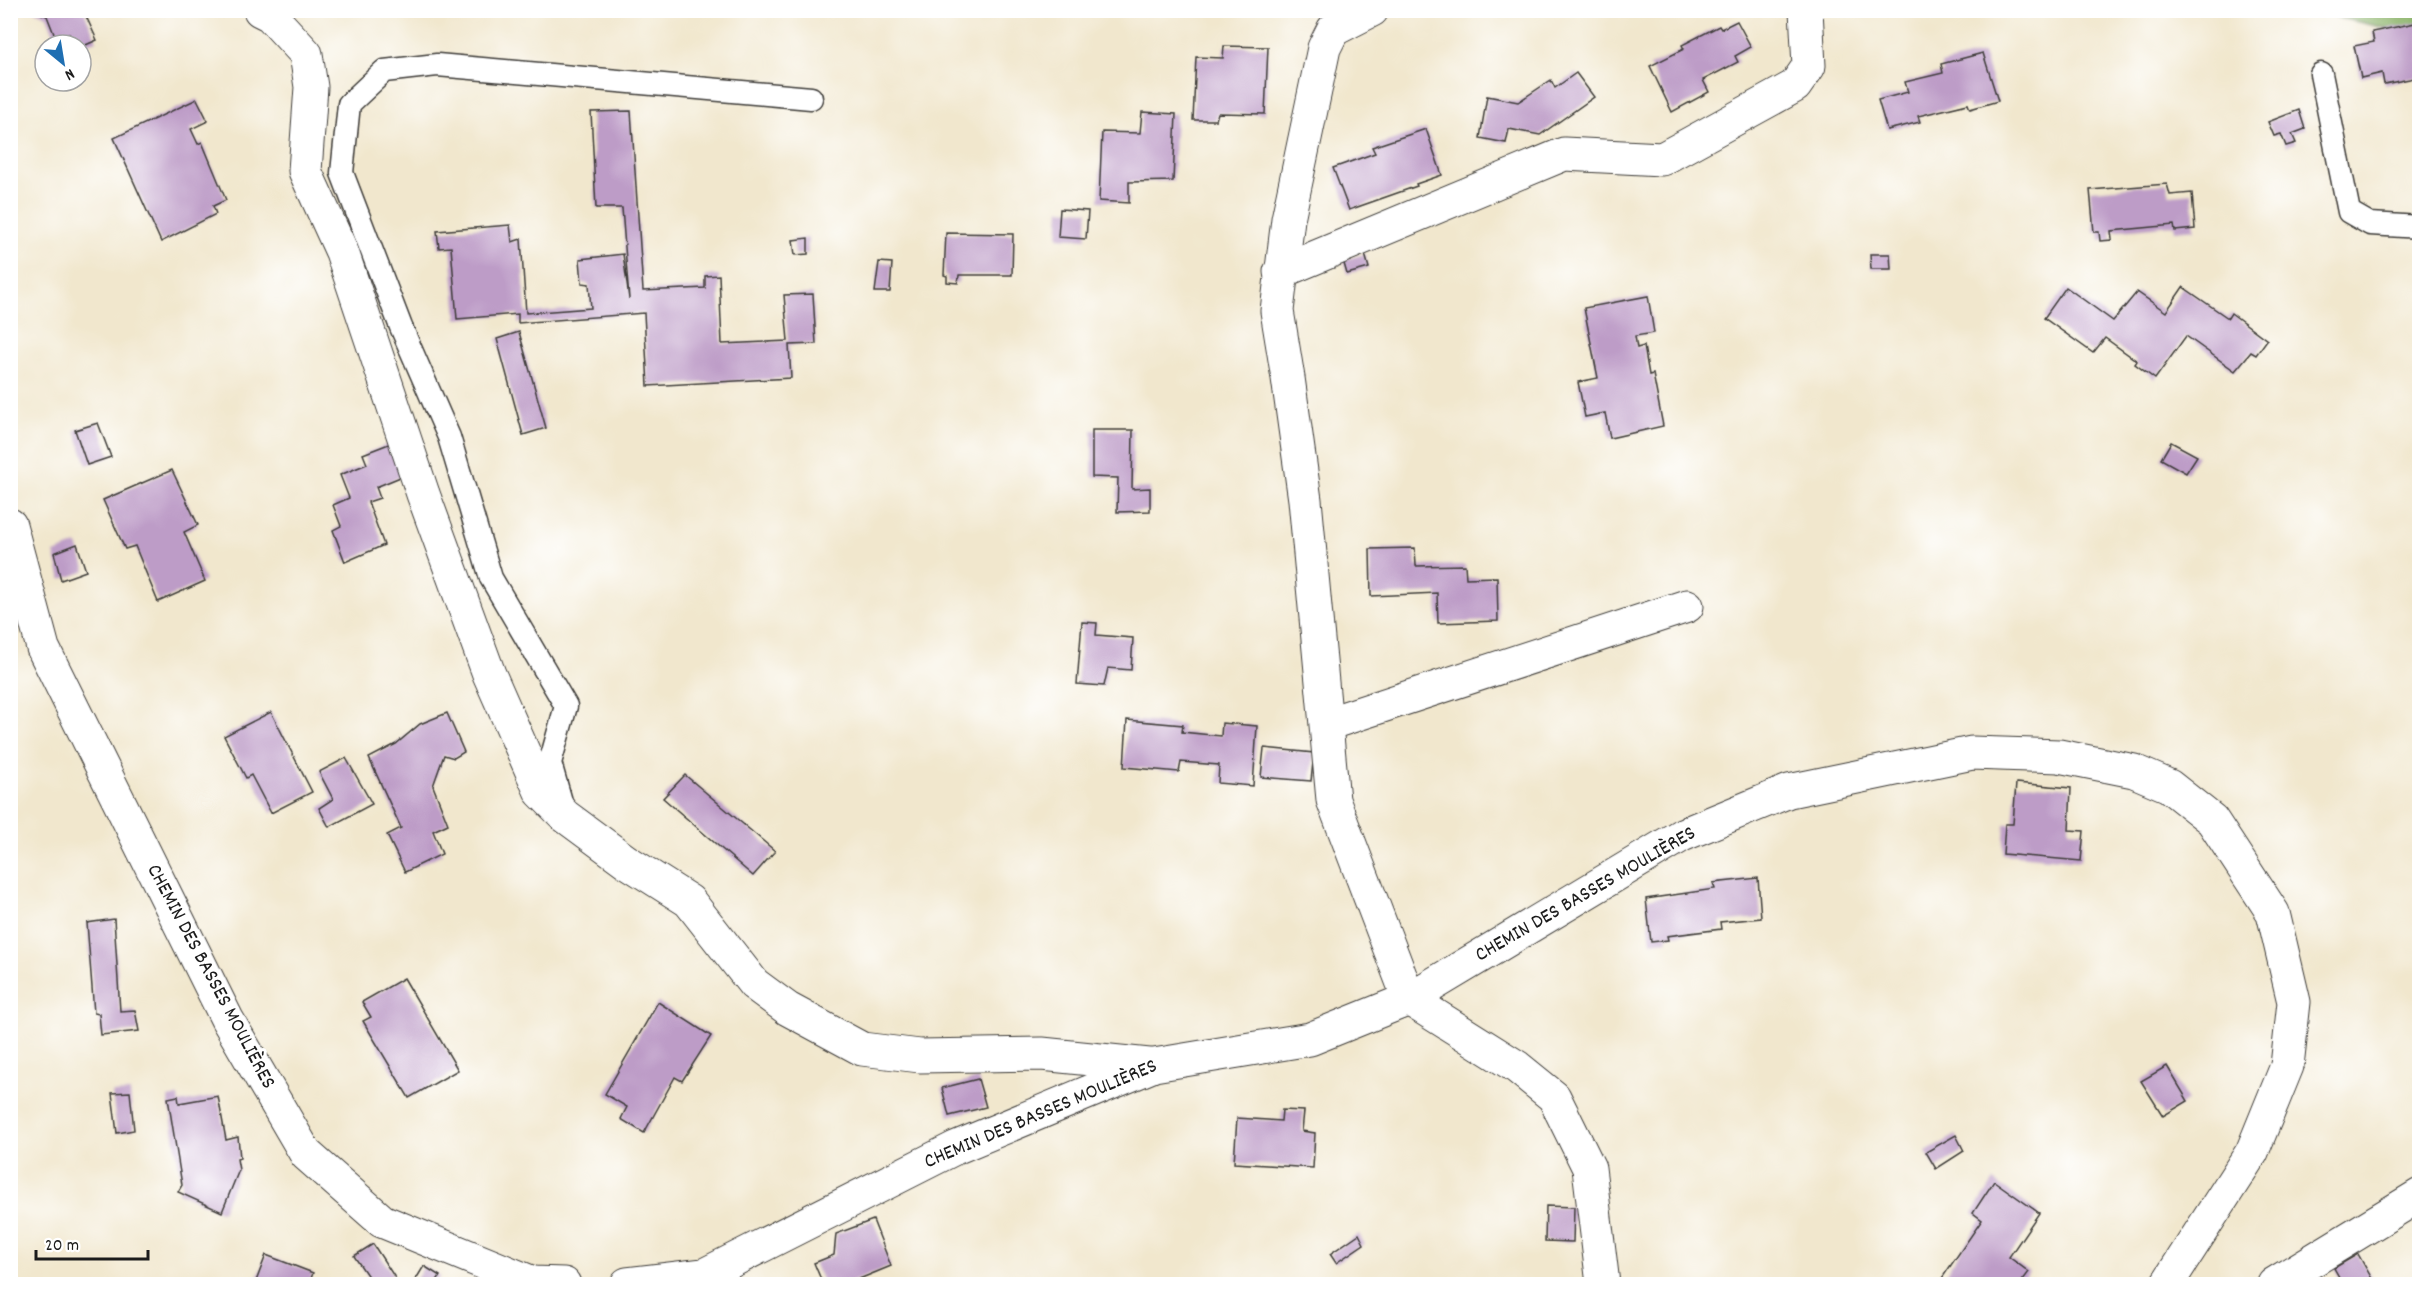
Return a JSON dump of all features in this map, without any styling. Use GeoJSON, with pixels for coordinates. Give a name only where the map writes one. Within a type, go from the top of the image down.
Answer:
{"type":"FeatureCollection","features":[{"type":"Feature","properties":{"kind":"street"},"geometry":{"type":"LineString","coordinates":[[260,10],[270,15],[306,54],[311,87],[305,171],[342,252],[423,494],[489,674],[541,792],[566,816],[626,861],[689,901],[754,984],[788,1009],[862,1049],[920,1056],[1042,1054],[1154,1065]]}},
{"type":"Feature","properties":{"kind":"street"},"geometry":{"type":"LineString","coordinates":[[1372,10],[1333,30],[1323,48],[1288,219],[1277,311],[1305,500],[1334,800],[1409,999],[1517,1067],[1554,1097],[1589,1168],[1603,1284]]}},
{"type":"Feature","properties":{"kind":"street"},"geometry":{"type":"LineString","coordinates":[[1280,272],[1564,154],[1662,159],[1795,86],[1809,66],[1806,10]]}},
{"type":"Feature","properties":{"kind":"street","name":"CHEMIN DES BASSES MOULIÈRES"},"geometry":{"type":"LineString","coordinates":[[10,525],[43,648],[227,1019],[306,1154],[382,1221],[533,1282],[564,1284]]}},
{"type":"Feature","properties":{"kind":"street"},"geometry":{"type":"LineString","coordinates":[[1327,724],[1687,606]]}},
{"type":"Feature","properties":{"kind":"street","name":"CHEMIN DES BASSES MOULIÈRES"},"geometry":{"type":"LineString","coordinates":[[627,1284],[704,1275],[955,1148],[1154,1065],[1310,1039],[1409,999],[1682,835],[1789,791],[1972,753],[2059,756],[2134,771],[2169,786],[2212,820],[2273,913],[2294,1002],[2287,1066],[2252,1152],[2167,1284]]}},
{"type":"Feature","properties":{"kind":"street"},"geometry":{"type":"LineString","coordinates":[[2274,1284],[2420,1195]]}},
{"type":"Feature","properties":{"kind":"lane"},"geometry":{"type":"LineString","coordinates":[[566,816],[550,762],[566,706],[490,578],[449,437],[401,327],[342,173],[350,104],[384,71],[437,65],[811,98]]}},
{"type":"Feature","properties":{"kind":"lane"},"geometry":{"type":"LineString","coordinates":[[2321,74],[2349,212],[2370,224],[2420,227]]}},
{"type":"Feature","properties":{"kind":"green space"},"geometry":{"type":"Polygon","coordinates":[[[2307,11],[2419,11],[2419,35],[2307,11]]]}},
{"type":"Feature","properties":{"kind":"building"},"geometry":{"type":"Polygon","coordinates":[[[32,10],[87,10],[85,14],[97,40],[93,42],[93,33],[54,33],[47,16],[32,10]]]}},
{"type":"Feature","properties":{"kind":"building"},"geometry":{"type":"Polygon","coordinates":[[[1737,21],[1751,47],[1735,56],[1738,62],[1703,80],[1709,92],[1672,112],[1650,66],[1684,49],[1682,45],[1719,26],[1721,29],[1737,21]]]}},
{"type":"Feature","properties":{"kind":"building"},"geometry":{"type":"Polygon","coordinates":[[[2420,22],[2420,77],[2384,84],[2382,73],[2361,78],[2354,46],[2374,42],[2372,32],[2420,22]]]}},
{"type":"Feature","properties":{"kind":"building"},"geometry":{"type":"Polygon","coordinates":[[[1224,46],[1268,47],[1265,114],[1218,113],[1216,120],[1193,120],[1196,57],[1223,58],[1224,46]]]}},
{"type":"Feature","properties":{"kind":"building"},"geometry":{"type":"Polygon","coordinates":[[[1983,53],[1998,101],[1970,109],[1968,104],[1918,116],[1920,122],[1887,130],[1878,100],[1908,92],[1905,82],[1943,73],[1941,64],[1983,53]]]}},
{"type":"Feature","properties":{"kind":"building"},"geometry":{"type":"Polygon","coordinates":[[[1576,73],[1594,97],[1540,135],[1509,129],[1506,143],[1480,138],[1487,96],[1518,102],[1551,80],[1555,88],[1576,73]]]}},
{"type":"Feature","properties":{"kind":"building"},"geometry":{"type":"Polygon","coordinates":[[[197,99],[208,121],[191,129],[198,144],[202,142],[226,200],[213,206],[216,214],[161,242],[114,138],[197,99]]]}},
{"type":"Feature","properties":{"kind":"building"},"geometry":{"type":"Polygon","coordinates":[[[2299,110],[2305,129],[2292,134],[2296,143],[2286,146],[2281,134],[2274,136],[2268,122],[2299,110]]]}},
{"type":"Feature","properties":{"kind":"building"},"geometry":{"type":"Polygon","coordinates":[[[631,111],[643,291],[705,288],[705,276],[719,275],[722,344],[788,341],[784,295],[813,294],[816,344],[789,345],[791,378],[648,386],[644,313],[518,323],[518,314],[457,319],[451,247],[439,248],[437,231],[510,225],[512,242],[521,239],[526,313],[591,308],[589,284],[582,283],[580,259],[623,254],[629,299],[622,208],[596,208],[591,112],[631,111]]]}},
{"type":"Feature","properties":{"kind":"building"},"geometry":{"type":"Polygon","coordinates":[[[1142,112],[1176,114],[1173,181],[1129,182],[1129,203],[1099,201],[1102,132],[1140,133],[1142,112]]]}},
{"type":"Feature","properties":{"kind":"building"},"geometry":{"type":"Polygon","coordinates":[[[1426,129],[1442,175],[1349,210],[1333,168],[1375,153],[1372,147],[1426,129]]]}},
{"type":"Feature","properties":{"kind":"building"},"geometry":{"type":"Polygon","coordinates":[[[2167,184],[2170,195],[2192,193],[2195,229],[2175,231],[2174,225],[2111,231],[2112,240],[2100,241],[2099,232],[2094,232],[2090,190],[2167,184]]]}},
{"type":"Feature","properties":{"kind":"building"},"geometry":{"type":"Polygon","coordinates":[[[1060,209],[1088,211],[1086,239],[1058,237],[1060,209]]]}},
{"type":"Feature","properties":{"kind":"building"},"geometry":{"type":"Polygon","coordinates":[[[946,233],[1013,234],[1012,275],[959,275],[958,283],[947,282],[947,276],[944,275],[946,233]]]}},
{"type":"Feature","properties":{"kind":"building"},"geometry":{"type":"Polygon","coordinates":[[[808,238],[808,254],[795,255],[793,240],[808,238]]]}},
{"type":"Feature","properties":{"kind":"building"},"geometry":{"type":"Polygon","coordinates":[[[1365,254],[1369,268],[1347,274],[1343,260],[1365,254]]]}},
{"type":"Feature","properties":{"kind":"building"},"geometry":{"type":"Polygon","coordinates":[[[1870,254],[1890,254],[1891,269],[1871,269],[1870,254]]]}},
{"type":"Feature","properties":{"kind":"building"},"geometry":{"type":"Polygon","coordinates":[[[879,262],[892,263],[890,292],[875,292],[879,262]]]}},
{"type":"Feature","properties":{"kind":"building"},"geometry":{"type":"Polygon","coordinates":[[[2066,287],[2113,321],[2137,292],[2166,312],[2183,287],[2228,318],[2231,313],[2267,340],[2256,355],[2251,352],[2235,371],[2186,336],[2155,379],[2135,364],[2137,361],[2105,338],[2093,353],[2044,318],[2066,287]]]}},
{"type":"Feature","properties":{"kind":"building"},"geometry":{"type":"Polygon","coordinates":[[[1648,296],[1654,333],[1635,336],[1637,348],[1644,346],[1649,375],[1653,374],[1663,426],[1610,438],[1605,413],[1585,417],[1578,382],[1598,378],[1584,308],[1648,296]]]}},
{"type":"Feature","properties":{"kind":"building"},"geometry":{"type":"Polygon","coordinates":[[[519,332],[546,428],[523,435],[497,339],[519,332]]]}},
{"type":"Feature","properties":{"kind":"building"},"geometry":{"type":"Polygon","coordinates":[[[98,423],[111,457],[87,465],[75,430],[98,423]]]}},
{"type":"Feature","properties":{"kind":"building"},"geometry":{"type":"Polygon","coordinates":[[[1092,430],[1133,430],[1132,489],[1150,488],[1150,511],[1117,512],[1118,478],[1092,477],[1092,430]]]}},
{"type":"Feature","properties":{"kind":"building"},"geometry":{"type":"Polygon","coordinates":[[[399,440],[410,473],[376,487],[380,498],[368,502],[384,545],[345,562],[333,530],[341,526],[333,505],[349,498],[340,475],[367,464],[363,454],[399,440]]]}},
{"type":"Feature","properties":{"kind":"building"},"geometry":{"type":"Polygon","coordinates":[[[2171,442],[2197,456],[2186,473],[2161,459],[2171,442]]]}},
{"type":"Feature","properties":{"kind":"building"},"geometry":{"type":"Polygon","coordinates":[[[172,470],[198,525],[184,532],[205,581],[158,602],[135,546],[125,549],[103,500],[172,470]]]}},
{"type":"Feature","properties":{"kind":"building"},"geometry":{"type":"Polygon","coordinates":[[[77,544],[86,571],[61,580],[54,553],[77,544]]]}},
{"type":"Feature","properties":{"kind":"building"},"geometry":{"type":"Polygon","coordinates":[[[1415,548],[1416,566],[1465,565],[1466,578],[1497,577],[1498,621],[1438,623],[1437,593],[1371,596],[1370,549],[1415,548]]]}},
{"type":"Feature","properties":{"kind":"building"},"geometry":{"type":"Polygon","coordinates":[[[1082,622],[1097,623],[1096,635],[1133,638],[1131,670],[1108,668],[1104,686],[1077,684],[1082,622]]]}},
{"type":"Feature","properties":{"kind":"building"},"geometry":{"type":"Polygon","coordinates":[[[271,712],[312,792],[271,813],[251,775],[246,778],[224,736],[271,712]]]}},
{"type":"Feature","properties":{"kind":"building"},"geometry":{"type":"Polygon","coordinates":[[[447,713],[464,752],[454,758],[444,755],[433,786],[448,824],[433,831],[442,854],[405,872],[387,835],[401,828],[369,758],[396,744],[420,724],[447,713]]]}},
{"type":"Feature","properties":{"kind":"building"},"geometry":{"type":"Polygon","coordinates":[[[1127,720],[1183,725],[1182,732],[1221,736],[1222,723],[1257,726],[1253,786],[1218,783],[1219,765],[1181,762],[1179,772],[1124,767],[1127,720]]]}},
{"type":"Feature","properties":{"kind":"building"},"geometry":{"type":"Polygon","coordinates":[[[1264,748],[1314,753],[1311,781],[1261,777],[1264,748]]]}},
{"type":"Feature","properties":{"kind":"building"},"geometry":{"type":"Polygon","coordinates":[[[346,758],[372,804],[329,827],[319,808],[333,799],[319,772],[346,758]]]}},
{"type":"Feature","properties":{"kind":"building"},"geometry":{"type":"Polygon","coordinates":[[[685,775],[775,851],[753,876],[663,798],[685,775]]]}},
{"type":"Feature","properties":{"kind":"building"},"geometry":{"type":"Polygon","coordinates":[[[2016,783],[2071,788],[2069,830],[2084,831],[2081,861],[2003,854],[2005,824],[2013,824],[2016,783]]]}},
{"type":"Feature","properties":{"kind":"building"},"geometry":{"type":"Polygon","coordinates":[[[1758,878],[1761,918],[1720,922],[1721,929],[1667,936],[1668,940],[1651,942],[1646,899],[1715,889],[1713,883],[1758,878]]]}},
{"type":"Feature","properties":{"kind":"building"},"geometry":{"type":"Polygon","coordinates":[[[114,919],[120,1011],[135,1010],[139,1031],[101,1035],[99,1014],[94,1013],[87,923],[114,919]]]}},
{"type":"Feature","properties":{"kind":"building"},"geometry":{"type":"Polygon","coordinates":[[[404,978],[458,1070],[409,1098],[363,1021],[371,1017],[362,1002],[404,978]]]}},
{"type":"Feature","properties":{"kind":"building"},"geometry":{"type":"Polygon","coordinates":[[[658,1002],[711,1036],[682,1081],[675,1077],[644,1133],[621,1119],[627,1107],[605,1094],[658,1002]]]}},
{"type":"Feature","properties":{"kind":"building"},"geometry":{"type":"Polygon","coordinates":[[[2167,1066],[2188,1101],[2163,1116],[2141,1081],[2167,1066]]]}},
{"type":"Feature","properties":{"kind":"building"},"geometry":{"type":"Polygon","coordinates":[[[978,1079],[986,1107],[949,1116],[942,1088],[978,1079]]]}},
{"type":"Feature","properties":{"kind":"building"},"geometry":{"type":"Polygon","coordinates":[[[130,1092],[134,1130],[117,1133],[112,1093],[130,1092]]]}},
{"type":"Feature","properties":{"kind":"building"},"geometry":{"type":"Polygon","coordinates":[[[178,1096],[179,1103],[218,1096],[226,1140],[238,1137],[239,1170],[222,1212],[178,1192],[182,1185],[168,1098],[178,1096]]]}},
{"type":"Feature","properties":{"kind":"building"},"geometry":{"type":"Polygon","coordinates":[[[1282,1110],[1304,1111],[1302,1131],[1315,1133],[1313,1168],[1234,1163],[1237,1118],[1281,1121],[1282,1110]]]}},
{"type":"Feature","properties":{"kind":"building"},"geometry":{"type":"Polygon","coordinates":[[[1956,1135],[1964,1151],[1936,1169],[1926,1152],[1956,1135]]]}},
{"type":"Feature","properties":{"kind":"building"},"geometry":{"type":"Polygon","coordinates":[[[1994,1181],[2039,1213],[2009,1257],[2029,1272],[2020,1284],[1938,1284],[1982,1220],[1973,1213],[1994,1181]]]}},
{"type":"Feature","properties":{"kind":"building"},"geometry":{"type":"Polygon","coordinates":[[[1546,1206],[1574,1207],[1573,1242],[1545,1241],[1546,1206]]]}},
{"type":"Feature","properties":{"kind":"building"},"geometry":{"type":"Polygon","coordinates":[[[873,1220],[891,1266],[847,1284],[845,1281],[838,1284],[823,1284],[814,1263],[834,1255],[836,1234],[873,1220]]]}},
{"type":"Feature","properties":{"kind":"building"},"geometry":{"type":"Polygon","coordinates":[[[1359,1234],[1364,1244],[1336,1263],[1330,1254],[1359,1234]]]}},
{"type":"Feature","properties":{"kind":"building"},"geometry":{"type":"Polygon","coordinates":[[[373,1244],[399,1284],[373,1284],[354,1256],[373,1244]]]}},
{"type":"Feature","properties":{"kind":"building"},"geometry":{"type":"Polygon","coordinates":[[[2358,1254],[2375,1284],[2343,1284],[2334,1268],[2358,1254]]]}},
{"type":"Feature","properties":{"kind":"building"},"geometry":{"type":"Polygon","coordinates":[[[266,1255],[313,1273],[309,1284],[255,1284],[266,1255]]]}},
{"type":"Feature","properties":{"kind":"building"},"geometry":{"type":"Polygon","coordinates":[[[424,1266],[440,1276],[435,1284],[413,1284],[424,1266]]]}}]}
